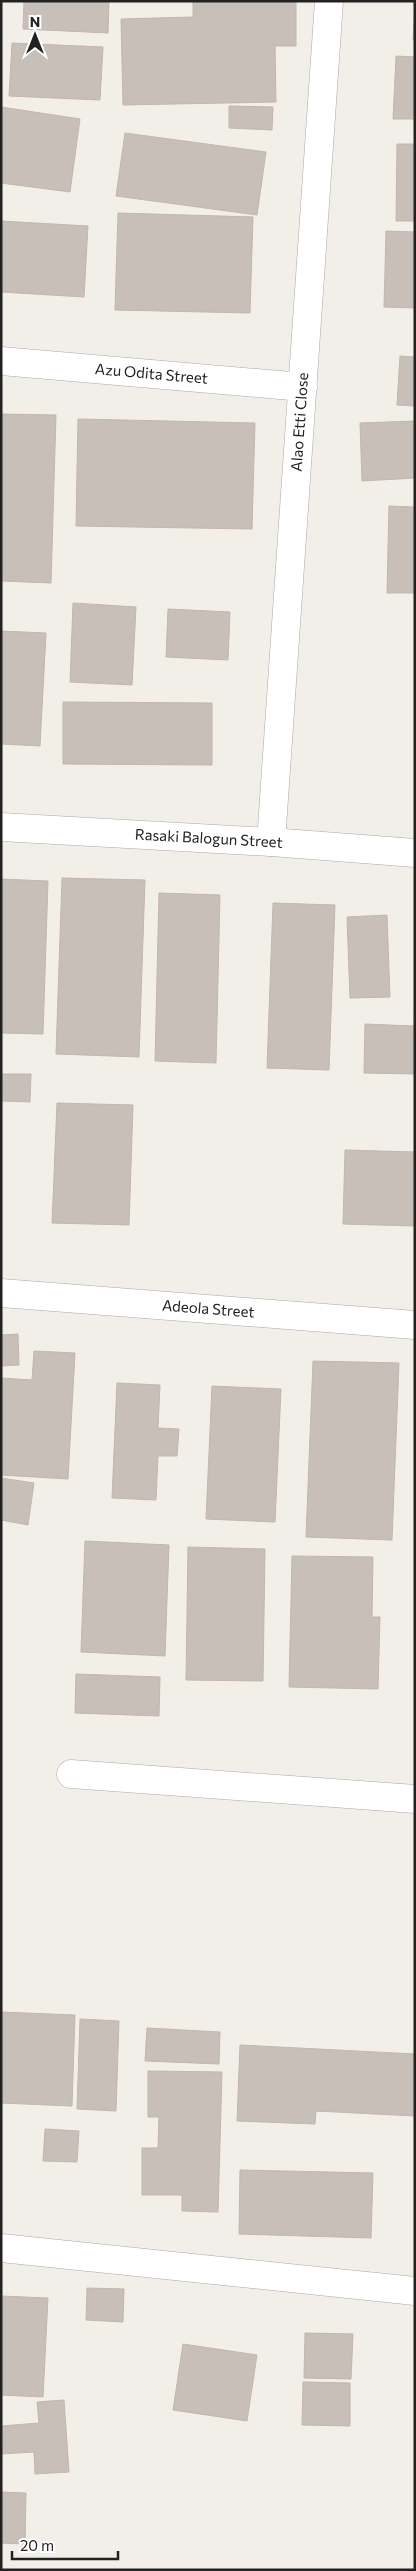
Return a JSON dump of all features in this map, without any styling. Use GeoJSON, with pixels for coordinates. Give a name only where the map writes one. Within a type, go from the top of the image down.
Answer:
{"type":"FeatureCollection","features":[{"type":"Feature","properties":{"kind":"street","name":"Alao Etti Close"},"geometry":{"type":"LineString","coordinates":[[271,842],[329,1]]}},
{"type":"Feature","properties":{"kind":"street","name":"Azu Odita Street"},"geometry":{"type":"LineString","coordinates":[[1,361],[303,387]]}},
{"type":"Feature","properties":{"kind":"street","name":"Rasaki Balogun Street"},"geometry":{"type":"LineString","coordinates":[[1,827],[271,842],[415,853]]}},
{"type":"Feature","properties":{"kind":"street","name":"Adeola Street"},"geometry":{"type":"LineString","coordinates":[[1,1293],[415,1325]]}},
{"type":"Feature","properties":{"kind":"street"},"geometry":{"type":"LineString","coordinates":[[70,1774],[415,1800]]}},
{"type":"Feature","properties":{"kind":"street"},"geometry":{"type":"LineString","coordinates":[[1,2248],[415,2291]]}},
{"type":"Feature","properties":{"kind":"building"},"geometry":{"type":"Polygon","coordinates":[[[24,1],[109,1],[108,33],[23,29],[24,1]]]}},
{"type":"Feature","properties":{"kind":"building"},"geometry":{"type":"Polygon","coordinates":[[[193,1],[296,1],[296,46],[275,46],[276,102],[123,105],[121,19],[193,17],[193,1]]]}},
{"type":"Feature","properties":{"kind":"building"},"geometry":{"type":"Polygon","coordinates":[[[415,7],[415,40],[413,40],[415,7]]]}},
{"type":"Feature","properties":{"kind":"building"},"geometry":{"type":"Polygon","coordinates":[[[12,43],[103,47],[100,100],[9,96],[12,43]]]}},
{"type":"Feature","properties":{"kind":"building"},"geometry":{"type":"Polygon","coordinates":[[[396,56],[415,57],[415,119],[393,119],[396,56]]]}},
{"type":"Feature","properties":{"kind":"building"},"geometry":{"type":"Polygon","coordinates":[[[229,106],[273,107],[272,130],[229,128],[229,106]]]}},
{"type":"Feature","properties":{"kind":"building"},"geometry":{"type":"Polygon","coordinates":[[[1,107],[80,119],[70,192],[1,183],[1,107]]]}},
{"type":"Feature","properties":{"kind":"building"},"geometry":{"type":"Polygon","coordinates":[[[125,133],[266,152],[257,215],[116,196],[125,133]]]}},
{"type":"Feature","properties":{"kind":"building"},"geometry":{"type":"Polygon","coordinates":[[[397,144],[415,144],[415,221],[396,221],[397,144]]]}},
{"type":"Feature","properties":{"kind":"building"},"geometry":{"type":"Polygon","coordinates":[[[118,213],[253,217],[250,313],[115,310],[118,213]]]}},
{"type":"Feature","properties":{"kind":"building"},"geometry":{"type":"Polygon","coordinates":[[[1,221],[88,226],[84,297],[1,292],[1,221]]]}},
{"type":"Feature","properties":{"kind":"building"},"geometry":{"type":"Polygon","coordinates":[[[386,231],[415,232],[415,308],[384,307],[386,231]]]}},
{"type":"Feature","properties":{"kind":"building"},"geometry":{"type":"Polygon","coordinates":[[[400,356],[415,357],[415,406],[397,405],[400,356]]]}},
{"type":"Feature","properties":{"kind":"building"},"geometry":{"type":"Polygon","coordinates":[[[1,414],[56,415],[51,583],[1,581],[1,414]]]}},
{"type":"Feature","properties":{"kind":"building"},"geometry":{"type":"Polygon","coordinates":[[[78,419],[255,423],[252,529],[76,526],[78,419]]]}},
{"type":"Feature","properties":{"kind":"building"},"geometry":{"type":"Polygon","coordinates":[[[415,421],[415,478],[362,481],[360,423],[415,421]]]}},
{"type":"Feature","properties":{"kind":"building"},"geometry":{"type":"Polygon","coordinates":[[[389,506],[415,507],[415,593],[387,593],[389,506]]]}},
{"type":"Feature","properties":{"kind":"building"},"geometry":{"type":"Polygon","coordinates":[[[73,603],[136,607],[132,685],[70,682],[73,603]]]}},
{"type":"Feature","properties":{"kind":"building"},"geometry":{"type":"Polygon","coordinates":[[[168,609],[230,612],[228,660],[166,657],[168,609]]]}},
{"type":"Feature","properties":{"kind":"building"},"geometry":{"type":"Polygon","coordinates":[[[1,631],[46,633],[40,746],[1,744],[1,631]]]}},
{"type":"Feature","properties":{"kind":"building"},"geometry":{"type":"Polygon","coordinates":[[[63,702],[212,703],[212,765],[63,764],[63,702]]]}},
{"type":"Feature","properties":{"kind":"building"},"geometry":{"type":"Polygon","coordinates":[[[62,878],[145,880],[139,1057],[56,1054],[62,878]]]}},
{"type":"Feature","properties":{"kind":"building"},"geometry":{"type":"Polygon","coordinates":[[[1,879],[48,881],[43,1034],[1,1033],[1,879]]]}},
{"type":"Feature","properties":{"kind":"building"},"geometry":{"type":"Polygon","coordinates":[[[159,893],[220,895],[216,1063],[155,1061],[159,893]]]}},
{"type":"Feature","properties":{"kind":"building"},"geometry":{"type":"Polygon","coordinates":[[[273,903],[335,905],[329,1070],[267,1068],[273,903]]]}},
{"type":"Feature","properties":{"kind":"building"},"geometry":{"type":"Polygon","coordinates":[[[387,915],[390,997],[350,998],[347,917],[387,915]]]}},
{"type":"Feature","properties":{"kind":"building"},"geometry":{"type":"Polygon","coordinates":[[[415,999],[415,1074],[364,1073],[365,1024],[414,1026],[415,999]]]}},
{"type":"Feature","properties":{"kind":"building"},"geometry":{"type":"Polygon","coordinates":[[[1,1074],[31,1074],[30,1102],[1,1101],[1,1074]]]}},
{"type":"Feature","properties":{"kind":"building"},"geometry":{"type":"Polygon","coordinates":[[[57,1103],[133,1105],[129,1225],[52,1223],[57,1103]]]}},
{"type":"Feature","properties":{"kind":"building"},"geometry":{"type":"Polygon","coordinates":[[[345,1150],[415,1152],[415,1226],[343,1224],[345,1150]]]}},
{"type":"Feature","properties":{"kind":"building"},"geometry":{"type":"Polygon","coordinates":[[[18,1334],[19,1365],[1,1366],[1,1335],[18,1334]]]}},
{"type":"Feature","properties":{"kind":"building"},"geometry":{"type":"Polygon","coordinates":[[[34,1351],[75,1353],[68,1479],[1,1475],[1,1378],[32,1380],[34,1351]]]}},
{"type":"Feature","properties":{"kind":"building"},"geometry":{"type":"Polygon","coordinates":[[[313,1361],[399,1363],[392,1540],[306,1537],[313,1361]]]}},
{"type":"Feature","properties":{"kind":"building"},"geometry":{"type":"Polygon","coordinates":[[[117,1383],[160,1385],[158,1428],[179,1429],[177,1456],[158,1456],[156,1500],[112,1498],[117,1383]]]}},
{"type":"Feature","properties":{"kind":"building"},"geometry":{"type":"Polygon","coordinates":[[[212,1386],[281,1389],[275,1522],[206,1519],[212,1386]]]}},
{"type":"Feature","properties":{"kind":"building"},"geometry":{"type":"Polygon","coordinates":[[[1,1478],[34,1483],[28,1525],[1,1520],[1,1478]]]}},
{"type":"Feature","properties":{"kind":"building"},"geometry":{"type":"Polygon","coordinates":[[[85,1541],[169,1545],[165,1656],[81,1652],[85,1541]]]}},
{"type":"Feature","properties":{"kind":"building"},"geometry":{"type":"Polygon","coordinates":[[[188,1547],[265,1549],[263,1681],[186,1680],[188,1547]]]}},
{"type":"Feature","properties":{"kind":"building"},"geometry":{"type":"Polygon","coordinates":[[[292,1556],[373,1557],[372,1617],[380,1617],[378,1689],[289,1687],[292,1556]]]}},
{"type":"Feature","properties":{"kind":"building"},"geometry":{"type":"Polygon","coordinates":[[[76,1674],[160,1677],[159,1716],[75,1713],[76,1674]]]}},
{"type":"Feature","properties":{"kind":"building"},"geometry":{"type":"Polygon","coordinates":[[[1,2012],[75,2015],[72,2106],[1,2103],[1,2012]]]}},
{"type":"Feature","properties":{"kind":"building"},"geometry":{"type":"Polygon","coordinates":[[[80,2019],[119,2021],[116,2111],[77,2109],[80,2019]]]}},
{"type":"Feature","properties":{"kind":"building"},"geometry":{"type":"Polygon","coordinates":[[[147,2028],[220,2032],[219,2064],[145,2061],[147,2028]]]}},
{"type":"Feature","properties":{"kind":"building"},"geometry":{"type":"Polygon","coordinates":[[[240,2045],[415,2054],[415,2116],[316,2111],[315,2124],[237,2121],[240,2045]]]}},
{"type":"Feature","properties":{"kind":"building"},"geometry":{"type":"Polygon","coordinates":[[[148,2071],[222,2072],[218,2212],[182,2211],[182,2195],[142,2195],[142,2148],[158,2148],[159,2117],[148,2117],[148,2071]]]}},
{"type":"Feature","properties":{"kind":"building"},"geometry":{"type":"Polygon","coordinates":[[[45,2129],[79,2131],[77,2162],[43,2161],[45,2129]]]}},
{"type":"Feature","properties":{"kind":"building"},"geometry":{"type":"Polygon","coordinates":[[[240,2170],[373,2173],[371,2238],[239,2234],[240,2170]]]}},
{"type":"Feature","properties":{"kind":"building"},"geometry":{"type":"Polygon","coordinates":[[[87,2288],[124,2289],[123,2322],[86,2320],[87,2288]]]}},
{"type":"Feature","properties":{"kind":"building"},"geometry":{"type":"Polygon","coordinates":[[[1,2296],[48,2298],[43,2397],[1,2395],[1,2296]]]}},
{"type":"Feature","properties":{"kind":"building"},"geometry":{"type":"Polygon","coordinates":[[[305,2333],[353,2334],[351,2379],[304,2378],[305,2333]]]}},
{"type":"Feature","properties":{"kind":"building"},"geometry":{"type":"Polygon","coordinates":[[[183,2344],[257,2355],[247,2421],[173,2410],[183,2344]]]}},
{"type":"Feature","properties":{"kind":"building"},"geometry":{"type":"Polygon","coordinates":[[[303,2382],[350,2383],[350,2426],[302,2425],[303,2382]]]}},
{"type":"Feature","properties":{"kind":"building"},"geometry":{"type":"Polygon","coordinates":[[[64,2400],[69,2472],[35,2474],[34,2452],[1,2454],[1,2426],[39,2423],[37,2402],[64,2400]]]}},
{"type":"Feature","properties":{"kind":"building"},"geometry":{"type":"Polygon","coordinates":[[[1,2492],[26,2493],[25,2544],[1,2543],[1,2492]]]}}]}
